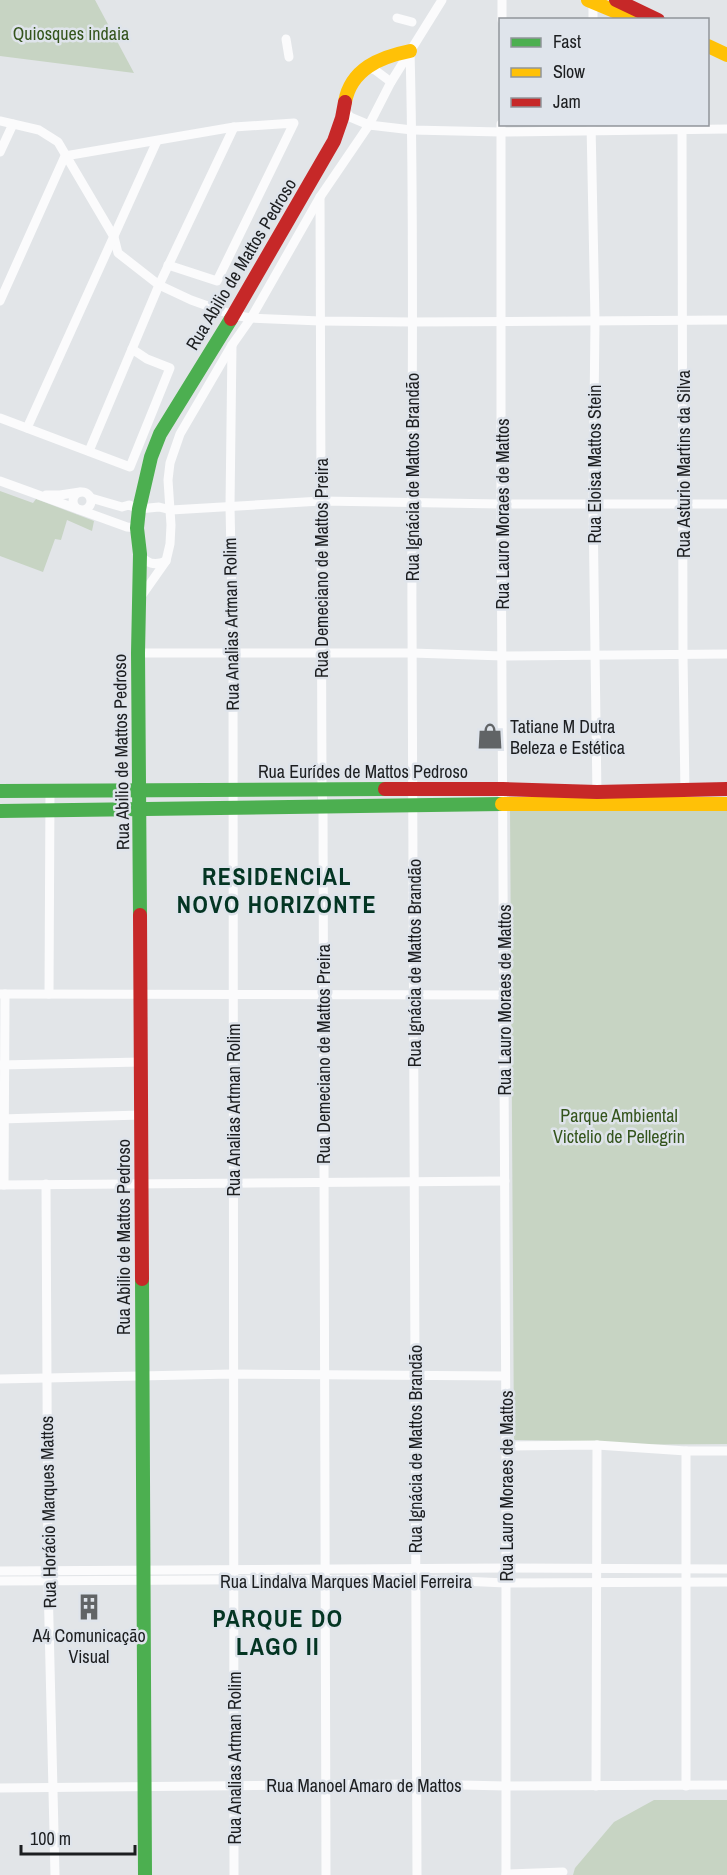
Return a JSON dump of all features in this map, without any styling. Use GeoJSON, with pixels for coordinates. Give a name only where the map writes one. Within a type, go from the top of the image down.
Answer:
{"type":"FeatureCollection","features":[{"type":"Feature","properties":{"kind":"street","name":"Rua Abilio de Mattos Pedroso"},"geometry":{"type":"LineString","coordinates":[[138,600],[166,561],[170,544],[171,510],[168,480],[174,449],[180,434],[232,345],[251,318],[320,197],[369,125],[391,82],[442,0]]}},
{"type":"Feature","properties":{"kind":"street"},"geometry":{"type":"LineString","coordinates":[[502,0],[502,18]]}},
{"type":"Feature","properties":{"kind":"street"},"geometry":{"type":"LineString","coordinates":[[616,0],[653,18]]}},
{"type":"Feature","properties":{"kind":"street"},"geometry":{"type":"LineString","coordinates":[[593,18],[591,1],[631,18]]}},
{"type":"Feature","properties":{"kind":"street"},"geometry":{"type":"LineString","coordinates":[[397,18],[412,22]]}},
{"type":"Feature","properties":{"kind":"street"},"geometry":{"type":"LineString","coordinates":[[286,39],[290,57]]}},
{"type":"Feature","properties":{"kind":"street"},"geometry":{"type":"LineString","coordinates":[[709,46],[727,55]]}},
{"type":"Feature","properties":{"kind":"street","name":"Rua Abilio de Mattos Pedroso"},"geometry":{"type":"LineString","coordinates":[[145,1875],[138,653],[140,554],[137,528],[139,509],[151,457],[160,434],[334,141],[352,80],[376,60],[390,54],[410,51]]}},
{"type":"Feature","properties":{"kind":"street","name":"Rua Ignácia de Mattos Brandão"},"geometry":{"type":"LineString","coordinates":[[410,51],[415,995],[414,1784],[417,1875]]}},
{"type":"Feature","properties":{"kind":"street"},"geometry":{"type":"LineString","coordinates":[[367,67],[391,82]]}},
{"type":"Feature","properties":{"kind":"street"},"geometry":{"type":"LineString","coordinates":[[344,110],[350,117],[369,125],[412,130],[591,127],[727,129]]}},
{"type":"Feature","properties":{"kind":"street"},"geometry":{"type":"LineString","coordinates":[[0,121],[39,130],[58,142],[114,237],[118,253],[158,287],[232,316],[320,321],[412,322],[727,320]]}},
{"type":"Feature","properties":{"kind":"street"},"geometry":{"type":"LineString","coordinates":[[65,156],[234,127],[294,123],[217,281],[168,265]]}},
{"type":"Feature","properties":{"kind":"street"},"geometry":{"type":"LineString","coordinates":[[0,152],[13,124]]}},
{"type":"Feature","properties":{"kind":"street"},"geometry":{"type":"LineString","coordinates":[[89,452],[158,287],[234,127]]}},
{"type":"Feature","properties":{"kind":"street","name":"Rua Eloisa Mattos Stein"},"geometry":{"type":"LineString","coordinates":[[591,127],[595,320],[593,505],[597,798]]}},
{"type":"Feature","properties":{"kind":"street","name":"Rua Asturio Martins da Silva"},"geometry":{"type":"LineString","coordinates":[[682,127],[683,655],[686,797]]}},
{"type":"Feature","properties":{"kind":"street","name":"Rua Lauro Moraes de Mattos"},"geometry":{"type":"LineString","coordinates":[[501,128],[506,1875]]}},
{"type":"Feature","properties":{"kind":"street"},"geometry":{"type":"LineString","coordinates":[[27,428],[158,141]]}},
{"type":"Feature","properties":{"kind":"street"},"geometry":{"type":"LineString","coordinates":[[0,301],[65,156]]}},
{"type":"Feature","properties":{"kind":"street","name":"Rua Demeciano de Mattos Preira"},"geometry":{"type":"LineString","coordinates":[[320,197],[326,1875]]}},
{"type":"Feature","properties":{"kind":"street","name":"Rua Analias Artman Rolim"},"geometry":{"type":"LineString","coordinates":[[232,345],[230,506],[234,996],[232,1374],[237,1785],[234,1875]]}},
{"type":"Feature","properties":{"kind":"street"},"geometry":{"type":"LineString","coordinates":[[0,418],[130,467],[170,368],[147,359],[132,349]]}},
{"type":"Feature","properties":{"kind":"street"},"geometry":{"type":"LineString","coordinates":[[0,481],[126,527],[137,528]]}},
{"type":"Feature","properties":{"kind":"street"},"geometry":{"type":"LineString","coordinates":[[38,495],[81,492],[88,493],[91,498],[88,508],[81,509],[75,506],[73,501],[75,495],[81,492]]}},
{"type":"Feature","properties":{"kind":"street"},"geometry":{"type":"LineString","coordinates":[[91,498],[122,507],[129,505],[139,509],[159,507],[171,510],[321,501],[593,505],[727,504]]}},
{"type":"Feature","properties":{"kind":"street"},"geometry":{"type":"LineString","coordinates":[[119,524],[118,517],[122,507]]}},
{"type":"Feature","properties":{"kind":"street"},"geometry":{"type":"LineString","coordinates":[[140,554],[143,560],[153,564],[166,561]]}},
{"type":"Feature","properties":{"kind":"street"},"geometry":{"type":"LineString","coordinates":[[138,653],[412,653],[503,656],[727,654]]}},
{"type":"Feature","properties":{"kind":"street","name":"Rua Eurídes de Mattos Pedroso"},"geometry":{"type":"LineString","coordinates":[[0,791],[503,789],[597,798]]}},
{"type":"Feature","properties":{"kind":"street","name":"Rua Eurídes de Mattos Pedroso"},"geometry":{"type":"LineString","coordinates":[[686,797],[727,789]]}},
{"type":"Feature","properties":{"kind":"street"},"geometry":{"type":"LineString","coordinates":[[49,994],[50,790]]}},
{"type":"Feature","properties":{"kind":"street","name":"Rua Eurídes de Mattos Pedroso"},"geometry":{"type":"LineString","coordinates":[[0,811],[414,806],[503,804],[597,798],[686,797],[727,804]]}},
{"type":"Feature","properties":{"kind":"street"},"geometry":{"type":"LineString","coordinates":[[505,995],[2,994],[2,1185],[505,1181]]}},
{"type":"Feature","properties":{"kind":"street"},"geometry":{"type":"LineString","coordinates":[[2,1065],[141,1062]]}},
{"type":"Feature","properties":{"kind":"street"},"geometry":{"type":"LineString","coordinates":[[2,1119],[141,1115]]}},
{"type":"Feature","properties":{"kind":"street","name":"Rua Horácio Marques Mattos"},"geometry":{"type":"LineString","coordinates":[[46,1184],[48,1581],[56,1875]]}},
{"type":"Feature","properties":{"kind":"street"},"geometry":{"type":"LineString","coordinates":[[0,1379],[232,1374],[505,1376]]}},
{"type":"Feature","properties":{"kind":"street"},"geometry":{"type":"LineString","coordinates":[[506,1446],[597,1444],[686,1451],[727,1451]]}},
{"type":"Feature","properties":{"kind":"street"},"geometry":{"type":"LineString","coordinates":[[596,1786],[597,1444]]}},
{"type":"Feature","properties":{"kind":"street"},"geometry":{"type":"LineString","coordinates":[[686,1451],[686,1786]]}},
{"type":"Feature","properties":{"kind":"street","name":"Rua Lindalva Marques Maciel Ferreira"},"geometry":{"type":"LineString","coordinates":[[0,1581],[234,1575],[325,1569],[727,1569]]}},
{"type":"Feature","properties":{"kind":"street"},"geometry":{"type":"LineString","coordinates":[[0,1571],[48,1570],[143,1576]]}},
{"type":"Feature","properties":{"kind":"street","name":"Rua Lindalva Marques Maciel Ferreira"},"geometry":{"type":"LineString","coordinates":[[234,1575],[324,1583],[416,1579],[506,1583],[727,1581]]}},
{"type":"Feature","properties":{"kind":"street","name":"Rua Manoel Amaro de Mattos"},"geometry":{"type":"LineString","coordinates":[[0,1788],[414,1784],[727,1785]]}},
{"type":"Feature","properties":{"kind":"street"},"geometry":{"type":"LineString","coordinates":[[506,1875],[563,1872]]}},
{"type":"Feature","properties":{"kind":"green space","name":"Quiosques indaia"},"geometry":{"type":"Polygon","coordinates":[[[0,0],[95,0],[134,73],[0,56],[0,0]]]}},
{"type":"Feature","properties":{"kind":"green space"},"geometry":{"type":"Polygon","coordinates":[[[0,491],[33,503],[36,499],[94,521],[92,531],[67,520],[61,540],[55,539],[43,572],[0,556],[0,491]]]}},
{"type":"Feature","properties":{"kind":"green space","name":"Parque Ambiental Victelio de Pellegrin"},"geometry":{"type":"Polygon","coordinates":[[[510,807],[727,810],[727,1444],[591,1445],[587,1441],[514,1440],[510,807]]]}},
{"type":"Feature","properties":{"kind":"green space"},"geometry":{"type":"Polygon","coordinates":[[[654,1800],[727,1800],[727,1875],[573,1875],[575,1868],[614,1822],[654,1800]]]}},
{"type":"Feature","properties":{"kind":"traffic: fast"},"geometry":{"type":"LineString","coordinates":[[140,915],[138,653],[140,554],[137,528],[139,509],[151,457],[160,434],[231,319]]}},
{"type":"Feature","properties":{"kind":"traffic: fast"},"geometry":{"type":"LineString","coordinates":[[0,791],[385,789]]}},
{"type":"Feature","properties":{"kind":"traffic: fast"},"geometry":{"type":"LineString","coordinates":[[0,811],[502,804]]}},
{"type":"Feature","properties":{"kind":"traffic: fast"},"geometry":{"type":"LineString","coordinates":[[142,1279],[145,1875]]}},
{"type":"Feature","properties":{"kind":"traffic: slow"},"geometry":{"type":"LineString","coordinates":[[588,0],[631,18]]}},
{"type":"Feature","properties":{"kind":"traffic: slow"},"geometry":{"type":"LineString","coordinates":[[709,46],[727,55]]}},
{"type":"Feature","properties":{"kind":"traffic: slow"},"geometry":{"type":"LineString","coordinates":[[345,102],[353,81],[368,66],[410,51]]}},
{"type":"Feature","properties":{"kind":"traffic: slow"},"geometry":{"type":"LineString","coordinates":[[502,804],[727,804]]}},
{"type":"Feature","properties":{"kind":"traffic: jam"},"geometry":{"type":"LineString","coordinates":[[616,0],[654,18]]}},
{"type":"Feature","properties":{"kind":"traffic: jam"},"geometry":{"type":"LineString","coordinates":[[231,319],[334,141],[345,102]]}},
{"type":"Feature","properties":{"kind":"traffic: jam"},"geometry":{"type":"LineString","coordinates":[[385,789],[597,792],[727,789]]}},
{"type":"Feature","properties":{"kind":"traffic: jam"},"geometry":{"type":"LineString","coordinates":[[140,915],[142,1279]]}},
{"type":"Feature","properties":{"kind":"place","name":"Tatiane M Dutra Beleza e Estética"},"geometry":{"type":"Point","coordinates":[490,736]}},
{"type":"Feature","properties":{"kind":"place","name":"A4 Comunicação Visual"},"geometry":{"type":"Point","coordinates":[89,1607]}},
{"type":"Feature","properties":{"kind":"district","name":"RESIDENCIAL NOVO HORIZONTE"},"geometry":{"type":"Point","coordinates":[277,890]}},
{"type":"Feature","properties":{"kind":"district","name":"PARQUE DO LAGO II"},"geometry":{"type":"Point","coordinates":[278,1632]}}]}
